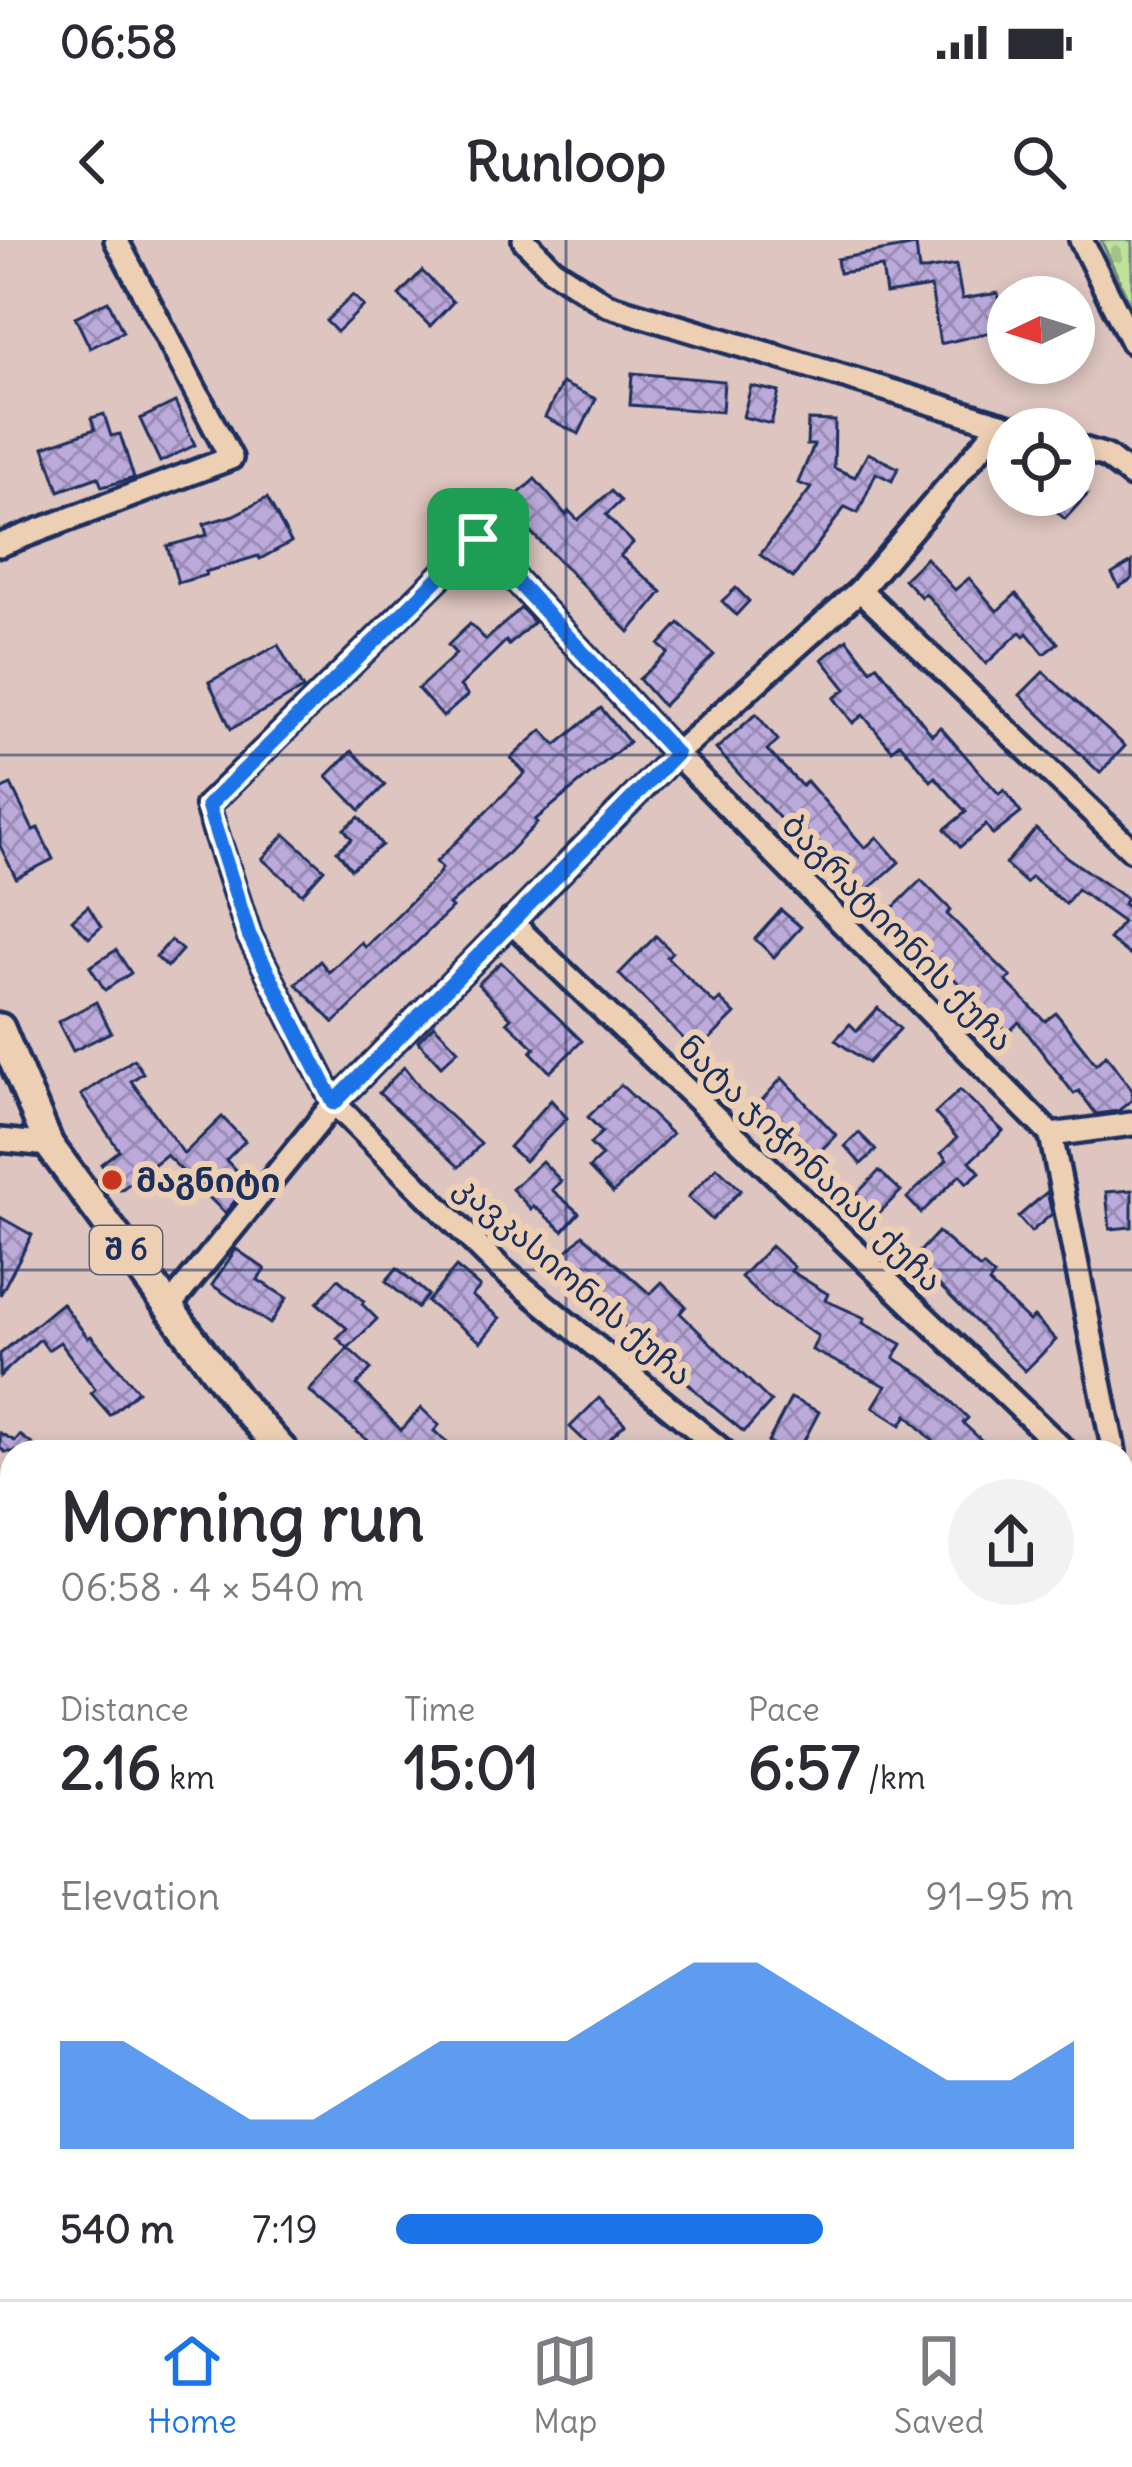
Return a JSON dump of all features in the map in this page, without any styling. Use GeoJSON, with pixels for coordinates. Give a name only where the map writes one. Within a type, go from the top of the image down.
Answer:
{"type":"FeatureCollection","features":[{"type":"Feature","properties":{"kind":"main road","name":"შ 6"},"geometry":{"type":"LineString","coordinates":[[0,1028],[49,1145],[238,1401],[273,1440]]}},
{"type":"Feature","properties":{"kind":"street"},"geometry":{"type":"LineString","coordinates":[[0,545],[231,458],[116,240]]}},
{"type":"Feature","properties":{"kind":"street"},"geometry":{"type":"LineString","coordinates":[[524,240],[553,268],[607,305],[987,419]]}},
{"type":"Feature","properties":{"kind":"street"},"geometry":{"type":"LineString","coordinates":[[1081,240],[1132,342]]}},
{"type":"Feature","properties":{"kind":"street"},"geometry":{"type":"LineString","coordinates":[[168,1308],[334,1103],[676,754],[860,590],[987,450]]}},
{"type":"Feature","properties":{"kind":"street"},"geometry":{"type":"LineString","coordinates":[[1095,453],[1132,476]]}},
{"type":"Feature","properties":{"kind":"street","name":"ბაგრატიონის ქუჩა"},"geometry":{"type":"LineString","coordinates":[[478,539],[676,754],[1051,1135]]}},
{"type":"Feature","properties":{"kind":"street","name":"კავკასიონის ქუჩა"},"geometry":{"type":"LineString","coordinates":[[478,539],[208,806],[249,935],[334,1103],[500,1268],[709,1440]]}},
{"type":"Feature","properties":{"kind":"street"},"geometry":{"type":"LineString","coordinates":[[860,590],[1132,850]]}},
{"type":"Feature","properties":{"kind":"street","name":"ნატა ჯიჭონაიას ქუჩა"},"geometry":{"type":"LineString","coordinates":[[510,921],[1053,1440]]}},
{"type":"Feature","properties":{"kind":"street"},"geometry":{"type":"LineString","coordinates":[[1112,1440],[1051,1135],[1132,1124]]}},
{"type":"Feature","properties":{"kind":"street"},"geometry":{"type":"LineString","coordinates":[[0,1140],[49,1145]]}},
{"type":"Feature","properties":{"kind":"green space"},"geometry":{"type":"Polygon","coordinates":[[[1101,240],[1132,240],[1132,308],[1101,240]]]}},
{"type":"Feature","properties":{"kind":"building"},"geometry":{"type":"Polygon","coordinates":[[[916,245],[919,271],[956,265],[962,299],[987,295],[987,333],[940,344],[931,287],[886,294],[882,267],[839,273],[837,259],[916,245]]]}},
{"type":"Feature","properties":{"kind":"building"},"geometry":{"type":"Polygon","coordinates":[[[422,271],[453,302],[430,326],[399,295],[422,271]]]}},
{"type":"Feature","properties":{"kind":"building"},"geometry":{"type":"Polygon","coordinates":[[[353,295],[364,306],[337,332],[326,321],[353,295]]]}},
{"type":"Feature","properties":{"kind":"building"},"geometry":{"type":"Polygon","coordinates":[[[108,301],[123,332],[90,348],[75,317],[108,301]]]}},
{"type":"Feature","properties":{"kind":"building"},"geometry":{"type":"Polygon","coordinates":[[[632,373],[724,381],[722,412],[630,405],[632,373]]]}},
{"type":"Feature","properties":{"kind":"building"},"geometry":{"type":"Polygon","coordinates":[[[562,383],[596,399],[579,434],[545,417],[562,383]]]}},
{"type":"Feature","properties":{"kind":"building"},"geometry":{"type":"Polygon","coordinates":[[[751,386],[779,392],[771,424],[743,417],[751,386]]]}},
{"type":"Feature","properties":{"kind":"building"},"geometry":{"type":"Polygon","coordinates":[[[175,402],[195,445],[160,462],[140,419],[175,402]]]}},
{"type":"Feature","properties":{"kind":"building"},"geometry":{"type":"Polygon","coordinates":[[[104,414],[111,436],[120,434],[134,478],[102,487],[98,477],[59,491],[44,447],[95,429],[91,418],[104,414]]]}},
{"type":"Feature","properties":{"kind":"building"},"geometry":{"type":"Polygon","coordinates":[[[808,420],[835,421],[834,468],[855,477],[868,453],[898,468],[892,481],[876,473],[858,513],[845,507],[793,578],[760,555],[811,488],[798,483],[814,445],[807,445],[808,420]]]}},
{"type":"Feature","properties":{"kind":"building"},"geometry":{"type":"Polygon","coordinates":[[[535,479],[566,515],[569,511],[578,520],[611,491],[621,501],[606,515],[633,543],[620,556],[662,592],[629,632],[505,506],[535,479]]]}},
{"type":"Feature","properties":{"kind":"building"},"geometry":{"type":"Polygon","coordinates":[[[267,498],[291,542],[260,559],[178,583],[167,546],[207,535],[204,524],[267,498]]]}},
{"type":"Feature","properties":{"kind":"building"},"geometry":{"type":"Polygon","coordinates":[[[926,558],[955,590],[969,578],[997,611],[1016,594],[1058,643],[1044,654],[1027,633],[1020,632],[986,664],[925,593],[921,597],[904,579],[926,558]]]}},
{"type":"Feature","properties":{"kind":"building"},"geometry":{"type":"Polygon","coordinates":[[[1132,562],[1132,579],[1119,587],[1112,574],[1132,562]]]}},
{"type":"Feature","properties":{"kind":"building"},"geometry":{"type":"Polygon","coordinates":[[[736,588],[749,601],[736,615],[722,601],[736,588]]]}},
{"type":"Feature","properties":{"kind":"building"},"geometry":{"type":"Polygon","coordinates":[[[521,608],[534,622],[509,645],[506,641],[460,686],[468,695],[443,717],[418,689],[456,654],[448,645],[470,624],[486,640],[521,608]]]}},
{"type":"Feature","properties":{"kind":"building"},"geometry":{"type":"Polygon","coordinates":[[[679,623],[714,655],[663,706],[639,679],[668,653],[659,645],[679,623]]]}},
{"type":"Feature","properties":{"kind":"building"},"geometry":{"type":"Polygon","coordinates":[[[847,639],[871,670],[877,665],[932,735],[940,727],[1021,813],[993,835],[986,825],[960,847],[945,829],[966,812],[935,777],[931,781],[900,743],[892,750],[863,715],[853,723],[834,698],[846,689],[822,659],[847,639]]]}},
{"type":"Feature","properties":{"kind":"building"},"geometry":{"type":"Polygon","coordinates":[[[278,645],[303,689],[231,729],[209,682],[278,645]]]}},
{"type":"Feature","properties":{"kind":"building"},"geometry":{"type":"Polygon","coordinates":[[[1043,672],[1125,746],[1100,773],[1020,695],[1043,672]]]}},
{"type":"Feature","properties":{"kind":"building"},"geometry":{"type":"Polygon","coordinates":[[[601,708],[629,742],[535,820],[508,853],[449,905],[452,908],[334,1023],[296,984],[320,961],[329,972],[361,942],[365,947],[437,876],[442,868],[436,862],[525,773],[511,758],[524,746],[542,730],[556,745],[601,708]]]}},
{"type":"Feature","properties":{"kind":"building"},"geometry":{"type":"Polygon","coordinates":[[[756,714],[778,740],[767,750],[802,786],[807,781],[865,848],[877,837],[899,862],[865,892],[834,858],[828,863],[799,831],[795,835],[716,749],[756,714]]]}},
{"type":"Feature","properties":{"kind":"building"},"geometry":{"type":"Polygon","coordinates":[[[352,751],[385,785],[360,810],[327,776],[352,751]]]}},
{"type":"Feature","properties":{"kind":"building"},"geometry":{"type":"Polygon","coordinates":[[[11,785],[53,859],[16,878],[0,846],[0,790],[11,785]]]}},
{"type":"Feature","properties":{"kind":"building"},"geometry":{"type":"Polygon","coordinates":[[[359,817],[382,845],[351,869],[337,851],[352,839],[344,829],[359,817]]]}},
{"type":"Feature","properties":{"kind":"building"},"geometry":{"type":"Polygon","coordinates":[[[1036,829],[1127,899],[1123,904],[1132,910],[1132,957],[1109,939],[1123,922],[1077,889],[1066,904],[1031,877],[1026,883],[1005,864],[1036,829]]]}},
{"type":"Feature","properties":{"kind":"building"},"geometry":{"type":"Polygon","coordinates":[[[285,834],[324,869],[302,894],[262,859],[285,834]]]}},
{"type":"Feature","properties":{"kind":"building"},"geometry":{"type":"Polygon","coordinates":[[[921,880],[1045,1021],[1056,1013],[1096,1064],[1106,1055],[1132,1090],[1132,1100],[1118,1111],[1096,1114],[1079,1091],[1074,1094],[1019,1022],[1008,1033],[980,1006],[890,911],[921,880]]]}},
{"type":"Feature","properties":{"kind":"building"},"geometry":{"type":"Polygon","coordinates":[[[88,906],[101,927],[89,938],[72,920],[88,906]]]}},
{"type":"Feature","properties":{"kind":"building"},"geometry":{"type":"Polygon","coordinates":[[[781,910],[801,927],[774,957],[755,939],[781,910]]]}},
{"type":"Feature","properties":{"kind":"building"},"geometry":{"type":"Polygon","coordinates":[[[656,936],[672,952],[667,957],[715,1004],[720,999],[735,1014],[697,1052],[619,974],[656,936]]]}},
{"type":"Feature","properties":{"kind":"building"},"geometry":{"type":"Polygon","coordinates":[[[171,940],[182,950],[167,967],[156,957],[171,940]]]}},
{"type":"Feature","properties":{"kind":"building"},"geometry":{"type":"Polygon","coordinates":[[[116,950],[131,973],[105,990],[90,967],[116,950]]]}},
{"type":"Feature","properties":{"kind":"building"},"geometry":{"type":"Polygon","coordinates":[[[501,962],[582,1041],[550,1072],[531,1052],[535,1048],[507,1022],[511,1018],[478,984],[501,962]]]}},
{"type":"Feature","properties":{"kind":"building"},"geometry":{"type":"Polygon","coordinates":[[[96,1002],[111,1032],[73,1051],[58,1022],[96,1002]]]}},
{"type":"Feature","properties":{"kind":"building"},"geometry":{"type":"Polygon","coordinates":[[[878,1008],[900,1029],[868,1063],[835,1040],[850,1024],[857,1031],[878,1008]]]}},
{"type":"Feature","properties":{"kind":"building"},"geometry":{"type":"Polygon","coordinates":[[[434,1025],[458,1050],[441,1066],[418,1041],[434,1025]]]}},
{"type":"Feature","properties":{"kind":"building"},"geometry":{"type":"Polygon","coordinates":[[[134,1059],[143,1073],[131,1081],[184,1154],[222,1117],[245,1141],[226,1160],[249,1184],[225,1213],[166,1155],[121,1190],[101,1164],[119,1150],[81,1095],[134,1059]]]}},
{"type":"Feature","properties":{"kind":"building"},"geometry":{"type":"Polygon","coordinates":[[[404,1067],[481,1144],[459,1167],[379,1093],[404,1067]]]}},
{"type":"Feature","properties":{"kind":"building"},"geometry":{"type":"Polygon","coordinates":[[[782,1078],[836,1135],[810,1162],[754,1109],[782,1078]]]}},
{"type":"Feature","properties":{"kind":"building"},"geometry":{"type":"Polygon","coordinates":[[[621,1085],[672,1134],[613,1193],[589,1168],[602,1156],[590,1144],[602,1132],[588,1117],[621,1085]]]}},
{"type":"Feature","properties":{"kind":"building"},"geometry":{"type":"Polygon","coordinates":[[[960,1090],[1003,1131],[970,1161],[980,1172],[967,1183],[960,1175],[921,1213],[907,1198],[947,1160],[941,1153],[957,1138],[935,1113],[960,1090]]]}},
{"type":"Feature","properties":{"kind":"building"},"geometry":{"type":"Polygon","coordinates":[[[551,1100],[567,1118],[525,1161],[509,1147],[551,1100]]]}},
{"type":"Feature","properties":{"kind":"building"},"geometry":{"type":"Polygon","coordinates":[[[859,1133],[876,1150],[861,1164],[845,1146],[859,1133]]]}},
{"type":"Feature","properties":{"kind":"building"},"geometry":{"type":"Polygon","coordinates":[[[542,1161],[561,1181],[552,1190],[579,1213],[563,1231],[512,1189],[542,1161]]]}},
{"type":"Feature","properties":{"kind":"building"},"geometry":{"type":"Polygon","coordinates":[[[717,1167],[741,1190],[712,1220],[688,1197],[717,1167]]]}},
{"type":"Feature","properties":{"kind":"building"},"geometry":{"type":"Polygon","coordinates":[[[879,1171],[901,1191],[871,1221],[850,1201],[879,1171]]]}},
{"type":"Feature","properties":{"kind":"building"},"geometry":{"type":"Polygon","coordinates":[[[1132,1190],[1132,1227],[1110,1229],[1106,1192],[1132,1190]]]}},
{"type":"Feature","properties":{"kind":"building"},"geometry":{"type":"Polygon","coordinates":[[[1047,1192],[1052,1214],[1031,1232],[1018,1217],[1047,1192]]]}},
{"type":"Feature","properties":{"kind":"building"},"geometry":{"type":"Polygon","coordinates":[[[0,1217],[32,1235],[0,1295],[0,1217]]]}},
{"type":"Feature","properties":{"kind":"building"},"geometry":{"type":"Polygon","coordinates":[[[938,1232],[994,1276],[989,1283],[1056,1340],[1025,1371],[913,1259],[938,1232]]]}},
{"type":"Feature","properties":{"kind":"building"},"geometry":{"type":"Polygon","coordinates":[[[583,1235],[650,1294],[662,1282],[686,1306],[680,1313],[771,1402],[744,1432],[650,1345],[646,1349],[559,1259],[583,1235]]]}},
{"type":"Feature","properties":{"kind":"building"},"geometry":{"type":"Polygon","coordinates":[[[771,1246],[794,1267],[791,1271],[828,1294],[825,1300],[865,1318],[863,1323],[902,1344],[894,1358],[927,1378],[968,1418],[963,1423],[981,1440],[932,1440],[907,1415],[901,1425],[873,1407],[886,1386],[812,1350],[818,1336],[772,1306],[741,1277],[771,1246]]]}},
{"type":"Feature","properties":{"kind":"building"},"geometry":{"type":"Polygon","coordinates":[[[236,1249],[265,1269],[258,1280],[287,1298],[270,1324],[212,1285],[236,1249]]]}},
{"type":"Feature","properties":{"kind":"building"},"geometry":{"type":"Polygon","coordinates":[[[456,1267],[480,1287],[472,1296],[500,1318],[481,1342],[427,1302],[456,1267]]]}},
{"type":"Feature","properties":{"kind":"building"},"geometry":{"type":"Polygon","coordinates":[[[397,1268],[428,1295],[417,1308],[386,1281],[397,1268]]]}},
{"type":"Feature","properties":{"kind":"building"},"geometry":{"type":"Polygon","coordinates":[[[338,1279],[377,1319],[348,1348],[337,1338],[347,1328],[317,1303],[338,1279]]]}},
{"type":"Feature","properties":{"kind":"building"},"geometry":{"type":"Polygon","coordinates":[[[62,1303],[138,1391],[110,1415],[60,1342],[48,1350],[40,1339],[0,1376],[0,1354],[62,1303]]]}},
{"type":"Feature","properties":{"kind":"building"},"geometry":{"type":"Polygon","coordinates":[[[348,1348],[371,1369],[357,1385],[401,1430],[421,1408],[439,1425],[434,1431],[445,1440],[367,1440],[309,1391],[348,1348]]]}},
{"type":"Feature","properties":{"kind":"building"},"geometry":{"type":"Polygon","coordinates":[[[599,1398],[625,1424],[608,1440],[584,1440],[570,1427],[599,1398]]]}},
{"type":"Feature","properties":{"kind":"building"},"geometry":{"type":"Polygon","coordinates":[[[791,1398],[819,1412],[804,1440],[769,1440],[791,1398]]]}},
{"type":"Feature","properties":{"kind":"place","name":"მაგნიტი"},"geometry":{"type":"Point","coordinates":[112,1180]}},
{"type":"Feature","properties":{"kind":"route"},"geometry":{"type":"LineString","coordinates":[[478,539],[676,754],[334,1103],[249,935],[208,806],[478,539]]}}]}
